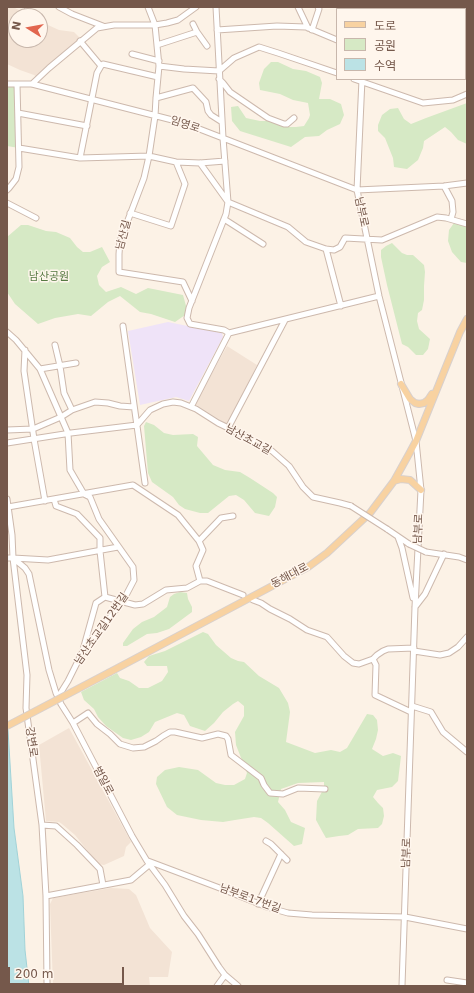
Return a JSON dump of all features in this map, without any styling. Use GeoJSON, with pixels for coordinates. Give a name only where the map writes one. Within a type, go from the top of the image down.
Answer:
{"type":"FeatureCollection","features":[{"type":"Feature","properties":{"kind":"main road","name":"동해대로"},"geometry":{"type":"LineString","coordinates":[[7,726],[308,567],[327,553],[370,513],[394,481],[416,440],[460,332],[467,319]]}},
{"type":"Feature","properties":{"kind":"main road"},"geometry":{"type":"LineString","coordinates":[[402,384],[410,399],[414,403],[419,404],[428,400],[440,383]]}},
{"type":"Feature","properties":{"kind":"main road"},"geometry":{"type":"LineString","coordinates":[[394,481],[401,479],[410,480],[421,490]]}},
{"type":"Feature","properties":{"kind":"street"},"geometry":{"type":"LineString","coordinates":[[59,7],[72,14],[104,26]]}},
{"type":"Feature","properties":{"kind":"street","name":"남산길"},"geometry":{"type":"LineString","coordinates":[[148,7],[155,25],[159,63],[155,116],[144,178],[120,241],[118,254],[119,272],[183,282],[192,301]]}},
{"type":"Feature","properties":{"kind":"street"},"geometry":{"type":"LineString","coordinates":[[32,84],[96,28],[114,24],[155,25],[167,23],[178,20],[196,7]]}},
{"type":"Feature","properties":{"kind":"street"},"geometry":{"type":"LineString","coordinates":[[216,7],[219,79],[228,202],[226,214],[192,301],[187,318],[190,324],[224,330],[230,334]]}},
{"type":"Feature","properties":{"kind":"street"},"geometry":{"type":"LineString","coordinates":[[298,7],[310,29]]}},
{"type":"Feature","properties":{"kind":"street"},"geometry":{"type":"LineString","coordinates":[[310,29],[319,9],[318,7]]}},
{"type":"Feature","properties":{"kind":"street"},"geometry":{"type":"LineString","coordinates":[[194,24],[197,32],[207,46]]}},
{"type":"Feature","properties":{"kind":"street"},"geometry":{"type":"LineString","coordinates":[[217,30],[277,26],[306,27],[336,40]]}},
{"type":"Feature","properties":{"kind":"street"},"geometry":{"type":"LineString","coordinates":[[157,45],[197,32]]}},
{"type":"Feature","properties":{"kind":"street"},"geometry":{"type":"LineString","coordinates":[[80,41],[101,66]]}},
{"type":"Feature","properties":{"kind":"street"},"geometry":{"type":"LineString","coordinates":[[132,54],[184,69],[219,71],[234,58],[259,47],[278,52],[336,73]]}},
{"type":"Feature","properties":{"kind":"street"},"geometry":{"type":"LineString","coordinates":[[80,158],[96,73],[101,66],[103,64],[158,77]]}},
{"type":"Feature","properties":{"kind":"street"},"geometry":{"type":"LineString","coordinates":[[219,79],[230,92],[268,118],[284,124],[288,124],[294,118]]}},
{"type":"Feature","properties":{"kind":"street"},"geometry":{"type":"LineString","coordinates":[[362,80],[423,104],[453,100],[467,94]]}},
{"type":"Feature","properties":{"kind":"street","name":"남부로"},"geometry":{"type":"LineString","coordinates":[[362,80],[357,190],[379,296],[416,440],[421,490],[415,607],[402,986]]}},
{"type":"Feature","properties":{"kind":"street","name":"임영로"},"geometry":{"type":"LineString","coordinates":[[7,84],[32,84],[184,123],[357,190]]}},
{"type":"Feature","properties":{"kind":"street"},"geometry":{"type":"LineString","coordinates":[[7,190],[16,179],[20,167],[17,84]]}},
{"type":"Feature","properties":{"kind":"street"},"geometry":{"type":"LineString","coordinates":[[156,98],[193,88],[206,102],[208,111],[211,115],[222,122]]}},
{"type":"Feature","properties":{"kind":"street"},"geometry":{"type":"LineString","coordinates":[[18,113],[87,126]]}},
{"type":"Feature","properties":{"kind":"street"},"geometry":{"type":"LineString","coordinates":[[19,148],[80,158],[149,156],[176,162],[200,163],[225,161]]}},
{"type":"Feature","properties":{"kind":"street"},"geometry":{"type":"LineString","coordinates":[[130,213],[171,226],[185,184],[176,162]]}},
{"type":"Feature","properties":{"kind":"street"},"geometry":{"type":"LineString","coordinates":[[200,163],[228,202],[288,227],[306,242],[326,249],[334,250],[340,247],[346,238],[382,240],[438,217],[467,224]]}},
{"type":"Feature","properties":{"kind":"street"},"geometry":{"type":"LineString","coordinates":[[357,190],[444,186],[467,183]]}},
{"type":"Feature","properties":{"kind":"street"},"geometry":{"type":"LineString","coordinates":[[444,186],[452,201],[453,212],[451,220]]}},
{"type":"Feature","properties":{"kind":"street"},"geometry":{"type":"LineString","coordinates":[[7,203],[36,218]]}},
{"type":"Feature","properties":{"kind":"street"},"geometry":{"type":"LineString","coordinates":[[224,218],[263,244]]}},
{"type":"Feature","properties":{"kind":"street"},"geometry":{"type":"LineString","coordinates":[[326,249],[341,306]]}},
{"type":"Feature","properties":{"kind":"street"},"geometry":{"type":"LineString","coordinates":[[191,407],[230,334],[379,296]]}},
{"type":"Feature","properties":{"kind":"street"},"geometry":{"type":"LineString","coordinates":[[228,428],[285,320]]}},
{"type":"Feature","properties":{"kind":"street"},"geometry":{"type":"LineString","coordinates":[[123,326],[145,483]]}},
{"type":"Feature","properties":{"kind":"street"},"geometry":{"type":"LineString","coordinates":[[7,332],[25,350],[40,369],[68,433]]}},
{"type":"Feature","properties":{"kind":"street"},"geometry":{"type":"LineString","coordinates":[[55,345],[64,393],[72,410]]}},
{"type":"Feature","properties":{"kind":"street"},"geometry":{"type":"LineString","coordinates":[[25,350],[24,371],[32,429],[45,501]]}},
{"type":"Feature","properties":{"kind":"street"},"geometry":{"type":"LineString","coordinates":[[40,369],[76,363]]}},
{"type":"Feature","properties":{"kind":"street"},"geometry":{"type":"LineString","coordinates":[[7,430],[32,429],[61,417],[72,410],[94,402],[134,407]]}},
{"type":"Feature","properties":{"kind":"street","name":"남산초교길"},"geometry":{"type":"LineString","coordinates":[[137,425],[150,410],[162,404],[173,402],[196,408],[218,423],[272,451],[289,466],[303,487],[313,497],[351,506],[409,544],[426,552],[444,554],[467,560]]}},
{"type":"Feature","properties":{"kind":"street"},"geometry":{"type":"LineString","coordinates":[[7,444],[68,433],[137,425]]}},
{"type":"Feature","properties":{"kind":"street","name":"남산초교길12번길"},"geometry":{"type":"LineString","coordinates":[[58,697],[82,653],[123,601],[134,580],[132,567],[99,519],[90,497],[84,494],[70,470],[68,433]]}},
{"type":"Feature","properties":{"kind":"street"},"geometry":{"type":"LineString","coordinates":[[8,507],[133,485],[178,515],[199,541],[203,550],[196,566],[200,581]]}},
{"type":"Feature","properties":{"kind":"street","name":"강변로"},"geometry":{"type":"LineString","coordinates":[[7,499],[12,535],[10,558],[27,675],[26,708],[42,825],[46,896],[48,986]]}},
{"type":"Feature","properties":{"kind":"street"},"geometry":{"type":"LineString","coordinates":[[54,499],[56,506],[77,514],[100,538],[105,597]]}},
{"type":"Feature","properties":{"kind":"street"},"geometry":{"type":"LineString","coordinates":[[199,541],[221,518],[233,516]]}},
{"type":"Feature","properties":{"kind":"street"},"geometry":{"type":"LineString","coordinates":[[398,537],[415,607]]}},
{"type":"Feature","properties":{"kind":"street"},"geometry":{"type":"LineString","coordinates":[[10,558],[48,560],[118,547]]}},
{"type":"Feature","properties":{"kind":"street"},"geometry":{"type":"LineString","coordinates":[[415,607],[425,594],[444,554]]}},
{"type":"Feature","properties":{"kind":"street"},"geometry":{"type":"LineString","coordinates":[[10,558],[25,568],[29,559]]}},
{"type":"Feature","properties":{"kind":"street","name":"범일로"},"geometry":{"type":"LineString","coordinates":[[25,568],[29,574],[49,670],[58,697],[148,863],[164,884],[184,916],[198,934],[225,975],[238,986]]}},
{"type":"Feature","properties":{"kind":"street"},"geometry":{"type":"LineString","coordinates":[[82,653],[96,603],[105,597],[123,601],[135,606],[143,604],[166,590],[187,588],[200,581],[207,581],[243,596]]}},
{"type":"Feature","properties":{"kind":"street"},"geometry":{"type":"LineString","coordinates":[[253,600],[290,619],[307,630],[327,637],[344,656],[353,663],[359,664],[373,659],[376,655],[388,649],[414,649],[440,655],[449,653],[458,647],[467,637]]}},
{"type":"Feature","properties":{"kind":"street"},"geometry":{"type":"LineString","coordinates":[[373,659],[376,665],[375,695],[411,712]]}},
{"type":"Feature","properties":{"kind":"street"},"geometry":{"type":"LineString","coordinates":[[412,706],[431,712],[443,732],[467,752]]}},
{"type":"Feature","properties":{"kind":"street"},"geometry":{"type":"LineString","coordinates":[[73,723],[88,713],[97,724],[120,744],[133,748],[144,747],[170,732],[202,738],[218,734],[226,736],[231,755],[261,778],[270,793],[283,794],[298,788],[325,789]]}},
{"type":"Feature","properties":{"kind":"street"},"geometry":{"type":"LineString","coordinates":[[42,825],[56,826],[77,845],[100,869],[103,885]]}},
{"type":"Feature","properties":{"kind":"street"},"geometry":{"type":"LineString","coordinates":[[266,841],[287,860]]}},
{"type":"Feature","properties":{"kind":"street"},"geometry":{"type":"LineString","coordinates":[[258,904],[281,854]]}},
{"type":"Feature","properties":{"kind":"street"},"geometry":{"type":"LineString","coordinates":[[46,896],[131,880],[148,863]]}},
{"type":"Feature","properties":{"kind":"street","name":"남부로17번길"},"geometry":{"type":"LineString","coordinates":[[148,863],[217,887],[258,904],[288,913],[405,917],[467,929]]}},
{"type":"Feature","properties":{"kind":"street"},"geometry":{"type":"LineString","coordinates":[[217,986],[225,975]]}},
{"type":"Feature","properties":{"kind":"street"},"geometry":{"type":"LineString","coordinates":[[447,980],[467,983]]}},
{"type":"Feature","properties":{"kind":"shaded area"},"geometry":{"type":"Polygon","coordinates":[[[7,7],[15,8],[8,8],[8,48],[48,48],[48,25],[59,30],[74,32],[82,40],[38,78],[7,64],[7,7]]]}},
{"type":"Feature","properties":{"kind":"shaded area"},"geometry":{"type":"Polygon","coordinates":[[[467,7],[467,51],[466,8],[423,8],[467,7]]]}},
{"type":"Feature","properties":{"kind":"shaded area"},"geometry":{"type":"Polygon","coordinates":[[[168,322],[222,333],[223,337],[189,401],[176,397],[140,405],[128,331],[168,322]]]}},
{"type":"Feature","properties":{"kind":"shaded area"},"geometry":{"type":"Polygon","coordinates":[[[227,346],[257,365],[228,425],[195,404],[227,346]]]}},
{"type":"Feature","properties":{"kind":"shaded area"},"geometry":{"type":"Polygon","coordinates":[[[69,728],[131,842],[126,847],[124,856],[104,865],[98,864],[75,835],[62,824],[59,822],[46,821],[39,745],[69,728]]]}},
{"type":"Feature","properties":{"kind":"shaded area"},"geometry":{"type":"Polygon","coordinates":[[[111,888],[129,889],[136,895],[150,928],[172,952],[168,977],[149,977],[150,986],[53,986],[50,904],[53,898],[111,888]]]}},
{"type":"Feature","properties":{"kind":"green space"},"geometry":{"type":"Polygon","coordinates":[[[271,62],[278,62],[293,69],[306,71],[320,77],[322,83],[319,99],[330,99],[341,104],[344,115],[340,124],[327,130],[319,136],[305,137],[291,147],[240,131],[232,121],[231,107],[238,106],[246,118],[260,121],[273,121],[286,127],[304,126],[309,118],[308,103],[293,100],[280,94],[260,90],[259,83],[264,69],[271,62]]]}},
{"type":"Feature","properties":{"kind":"green space"},"geometry":{"type":"Polygon","coordinates":[[[7,84],[17,84],[19,148],[7,146],[7,84]]]}},
{"type":"Feature","properties":{"kind":"green space"},"geometry":{"type":"Polygon","coordinates":[[[467,103],[467,144],[458,140],[445,127],[424,141],[418,160],[407,169],[394,167],[393,158],[385,138],[378,131],[378,125],[382,115],[390,109],[398,108],[404,119],[411,124],[467,103]]]}},
{"type":"Feature","properties":{"kind":"green space"},"geometry":{"type":"Polygon","coordinates":[[[454,223],[467,227],[467,263],[461,262],[452,252],[448,241],[449,230],[454,223]]]}},
{"type":"Feature","properties":{"kind":"green space","name":"남산공원"},"geometry":{"type":"Polygon","coordinates":[[[21,225],[28,225],[46,231],[56,232],[70,238],[83,252],[90,252],[102,247],[110,262],[102,267],[97,276],[99,285],[106,292],[121,287],[136,294],[148,288],[183,295],[188,313],[175,322],[140,312],[120,296],[108,302],[91,316],[78,314],[55,318],[38,324],[15,304],[7,292],[7,237],[21,225]]]}},
{"type":"Feature","properties":{"kind":"green space"},"geometry":{"type":"Polygon","coordinates":[[[392,243],[402,253],[413,255],[424,265],[424,300],[422,310],[418,313],[417,321],[419,329],[430,339],[428,349],[423,355],[416,355],[408,347],[402,344],[381,257],[381,250],[392,243]]]}},
{"type":"Feature","properties":{"kind":"green space"},"geometry":{"type":"Polygon","coordinates":[[[146,422],[154,425],[164,433],[173,435],[193,434],[198,437],[197,446],[213,465],[225,470],[240,472],[273,493],[277,497],[275,507],[269,516],[255,513],[244,500],[236,495],[229,496],[208,513],[200,513],[185,509],[179,505],[173,497],[152,482],[148,473],[144,426],[146,422]]]}},
{"type":"Feature","properties":{"kind":"green space"},"geometry":{"type":"Polygon","coordinates":[[[180,592],[187,593],[192,607],[192,612],[169,629],[157,633],[147,634],[127,646],[123,646],[123,643],[133,629],[142,622],[154,617],[167,607],[170,597],[180,592]]]}},
{"type":"Feature","properties":{"kind":"green space"},"geometry":{"type":"Polygon","coordinates":[[[203,632],[208,634],[216,645],[231,658],[244,662],[259,676],[279,688],[288,703],[290,712],[286,742],[315,753],[331,750],[340,752],[347,748],[367,714],[373,715],[377,720],[378,730],[372,749],[383,756],[393,753],[401,756],[398,781],[392,787],[377,790],[373,797],[383,808],[384,816],[382,824],[378,828],[358,829],[348,835],[326,838],[316,820],[317,801],[324,788],[324,782],[298,783],[281,789],[278,802],[285,810],[291,822],[305,828],[302,844],[294,846],[261,818],[254,817],[223,822],[201,820],[177,815],[167,807],[156,784],[157,777],[165,770],[179,767],[198,770],[216,783],[225,785],[234,785],[245,779],[247,773],[236,745],[235,732],[244,716],[244,706],[238,701],[233,704],[205,731],[190,726],[184,715],[177,713],[155,722],[149,732],[141,737],[131,740],[123,738],[106,726],[98,717],[94,709],[84,700],[81,692],[117,673],[120,678],[129,681],[139,688],[148,688],[162,681],[168,672],[167,666],[147,666],[144,662],[149,656],[165,651],[203,632]]]}},
{"type":"Feature","properties":{"kind":"water"},"geometry":{"type":"Polygon","coordinates":[[[7,714],[14,828],[23,896],[25,950],[29,986],[7,986],[7,714]]]}}]}
